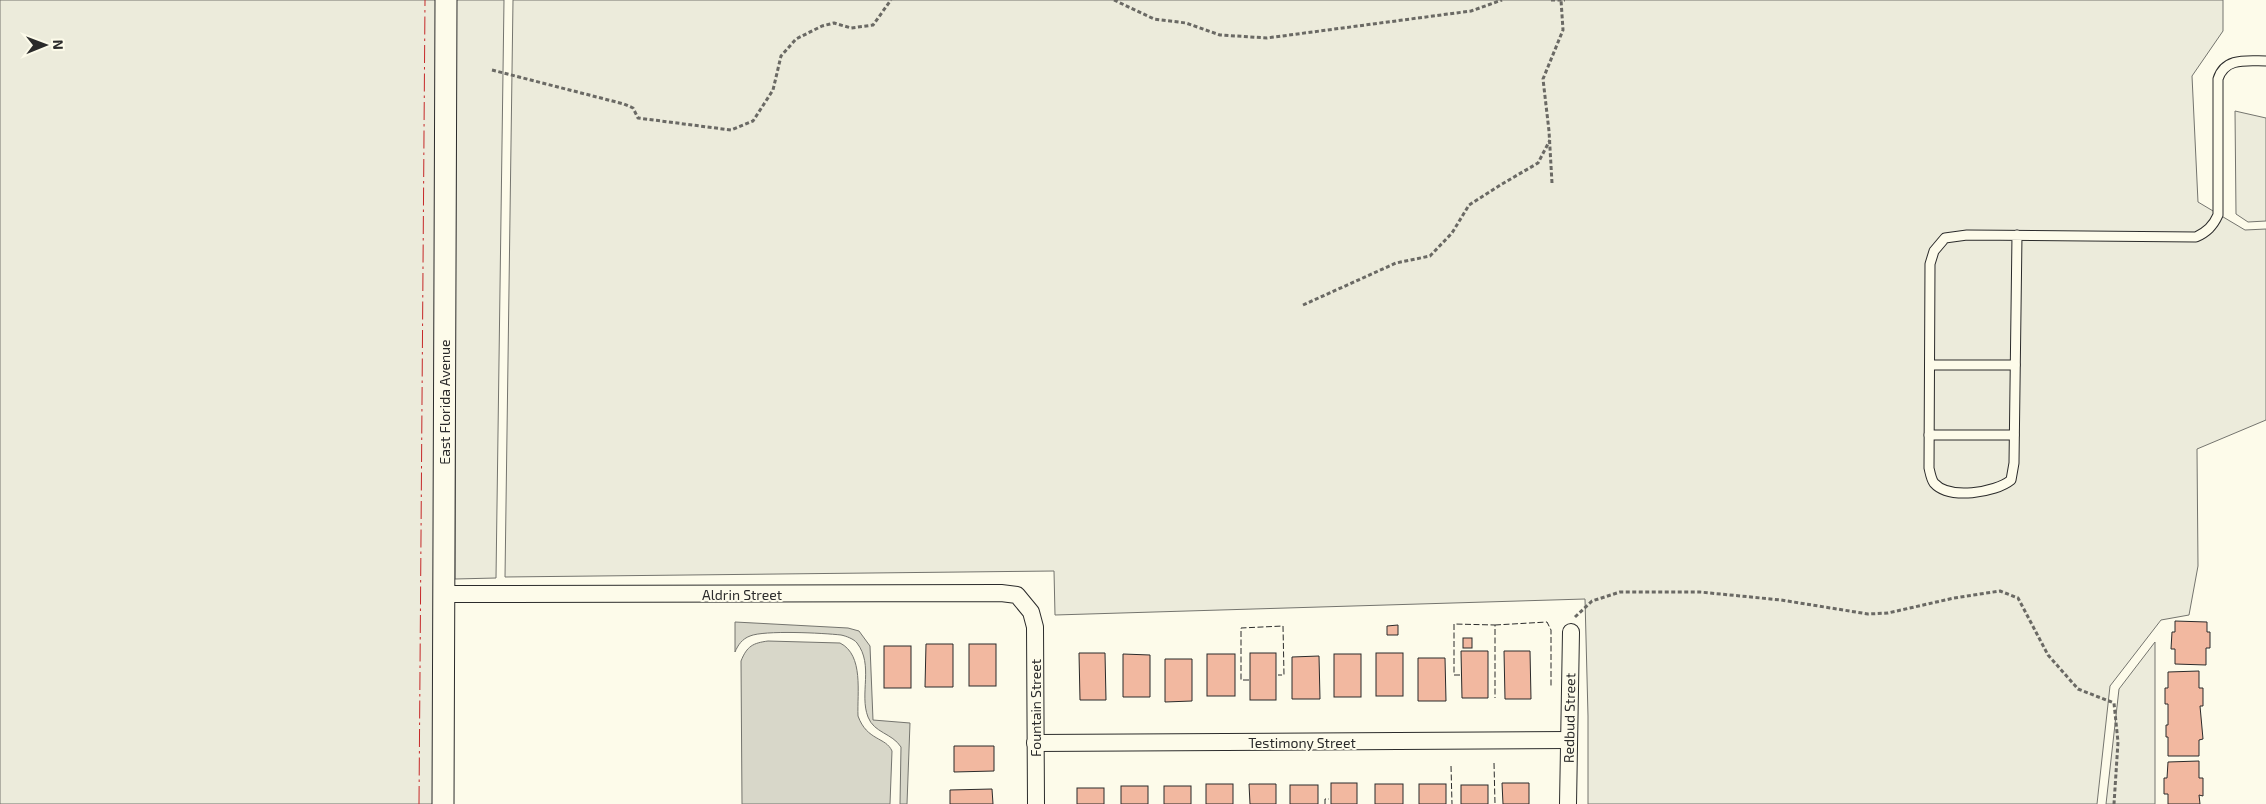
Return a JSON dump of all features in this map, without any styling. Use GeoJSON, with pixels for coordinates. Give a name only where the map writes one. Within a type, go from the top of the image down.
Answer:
{"type":"FeatureCollection","features":[{"type":"Feature","properties":{"kind":"street","name":"East Florida Avenue"},"geometry":{"type":"LineString","coordinates":[[443,804],[446,0]]}},
{"type":"Feature","properties":{"kind":"street","name":"Aldrin Street"},"geometry":{"type":"LineString","coordinates":[[444,594],[1002,593],[1017,595],[1031,612]]}},
{"type":"Feature","properties":{"kind":"street","name":"Fountain Street"},"geometry":{"type":"LineString","coordinates":[[1031,612],[1035,627],[1036,804]]}},
{"type":"Feature","properties":{"kind":"street","name":"Redbud Street"},"geometry":{"type":"LineString","coordinates":[[1568,804],[1571,632]]}},
{"type":"Feature","properties":{"kind":"street","name":"Testimony Street"},"geometry":{"type":"LineString","coordinates":[[1036,744],[1569,740]]}},
{"type":"Feature","properties":{"kind":"lane"},"geometry":{"type":"LineString","coordinates":[[2017,235],[2014,463],[2011,480],[2003,486],[1983,492],[1945,491],[1933,482],[1929,468],[1930,264],[1934,251],[1945,238],[1967,235],[2017,235],[2196,238],[2204,234],[2213,225],[2218,215],[2218,79],[2221,69],[2229,63],[2266,60]]}},
{"type":"Feature","properties":{"kind":"lane"},"geometry":{"type":"LineString","coordinates":[[1930,365],[2015,366]]}},
{"type":"Feature","properties":{"kind":"lane"},"geometry":{"type":"LineString","coordinates":[[1929,435],[2014,435]]}},
{"type":"Feature","properties":{"kind":"path"},"geometry":{"type":"LineString","coordinates":[[492,70],[624,104],[633,108],[638,118],[731,130],[753,121],[773,90],[781,56],[796,39],[822,26],[834,23],[852,28],[873,25],[892,0]]}},
{"type":"Feature","properties":{"kind":"path"},"geometry":{"type":"LineString","coordinates":[[1114,0],[1154,19],[1186,23],[1220,35],[1266,38],[1471,11],[1502,0]]}},
{"type":"Feature","properties":{"kind":"path"},"geometry":{"type":"LineString","coordinates":[[1552,0],[1562,0],[1563,30],[1542,79],[1550,140],[1552,183]]}},
{"type":"Feature","properties":{"kind":"path"},"geometry":{"type":"LineString","coordinates":[[1303,305],[1396,263],[1430,256],[1452,233],[1470,205],[1538,163],[1550,140]]}},
{"type":"Feature","properties":{"kind":"path"},"geometry":{"type":"LineString","coordinates":[[1571,632],[1576,615],[1592,601],[1620,592],[1700,592],[1782,600],[1868,614],[1888,613],[1954,598],[2000,591],[2018,598],[2048,655],[2078,689],[2114,703],[2118,742],[2114,804]]}},
{"type":"Feature","properties":{"kind":"shaded area"},"geometry":{"type":"Polygon","coordinates":[[[0,0],[446,0],[443,804],[0,804],[0,0]]]}},
{"type":"Feature","properties":{"kind":"shaded area"},"geometry":{"type":"Polygon","coordinates":[[[456,0],[504,0],[496,578],[455,579],[456,0]]]}},
{"type":"Feature","properties":{"kind":"shaded area"},"geometry":{"type":"Polygon","coordinates":[[[513,0],[2223,0],[2223,31],[2192,76],[2198,202],[2245,230],[2266,229],[2266,420],[2197,449],[2198,566],[2189,615],[2161,620],[2110,686],[2097,804],[1588,804],[1585,599],[1055,615],[1054,571],[505,577],[513,0]]]}},
{"type":"Feature","properties":{"kind":"shaded area"},"geometry":{"type":"Polygon","coordinates":[[[2235,111],[2266,118],[2266,221],[2248,222],[2236,214],[2235,111]]]}},
{"type":"Feature","properties":{"kind":"shaded area"},"geometry":{"type":"Polygon","coordinates":[[[735,622],[848,628],[859,631],[870,646],[873,720],[910,723],[907,804],[900,804],[901,747],[874,726],[868,717],[865,699],[865,661],[856,642],[841,635],[768,633],[747,637],[737,647],[735,652],[735,622]]]}},
{"type":"Feature","properties":{"kind":"shaded area"},"geometry":{"type":"Polygon","coordinates":[[[768,641],[840,643],[848,649],[853,656],[858,675],[858,716],[866,730],[885,743],[892,751],[890,804],[742,804],[741,661],[751,646],[768,641]]]}},
{"type":"Feature","properties":{"kind":"shaded area"},"geometry":{"type":"Polygon","coordinates":[[[2155,642],[2155,804],[2106,804],[2119,689],[2155,642]]]}},
{"type":"Feature","properties":{"kind":"building"},"geometry":{"type":"Polygon","coordinates":[[[2175,621],[2207,622],[2207,632],[2210,632],[2210,648],[2206,648],[2206,665],[2175,664],[2175,649],[2171,649],[2172,632],[2175,632],[2175,621]]]}},
{"type":"Feature","properties":{"kind":"building"},"geometry":{"type":"Polygon","coordinates":[[[1398,625],[1398,635],[1387,635],[1387,626],[1398,625]]]}},
{"type":"Feature","properties":{"kind":"building"},"geometry":{"type":"Polygon","coordinates":[[[1463,638],[1472,638],[1472,648],[1463,648],[1463,638]]]}},
{"type":"Feature","properties":{"kind":"building"},"geometry":{"type":"Polygon","coordinates":[[[926,644],[953,644],[953,687],[925,687],[926,644]]]}},
{"type":"Feature","properties":{"kind":"building"},"geometry":{"type":"Polygon","coordinates":[[[969,644],[996,644],[996,686],[969,686],[969,644]]]}},
{"type":"Feature","properties":{"kind":"building"},"geometry":{"type":"Polygon","coordinates":[[[884,646],[911,646],[911,688],[884,688],[884,646]]]}},
{"type":"Feature","properties":{"kind":"building"},"geometry":{"type":"Polygon","coordinates":[[[1461,651],[1488,651],[1488,698],[1462,698],[1461,651]]]}},
{"type":"Feature","properties":{"kind":"building"},"geometry":{"type":"Polygon","coordinates":[[[1504,651],[1530,651],[1531,699],[1505,699],[1504,651]]]}},
{"type":"Feature","properties":{"kind":"building"},"geometry":{"type":"Polygon","coordinates":[[[1079,653],[1105,653],[1106,700],[1080,700],[1079,653]]]}},
{"type":"Feature","properties":{"kind":"building"},"geometry":{"type":"Polygon","coordinates":[[[1250,653],[1276,653],[1276,700],[1250,700],[1250,653]]]}},
{"type":"Feature","properties":{"kind":"building"},"geometry":{"type":"Polygon","coordinates":[[[1376,653],[1403,653],[1403,696],[1376,696],[1376,653]]]}},
{"type":"Feature","properties":{"kind":"building"},"geometry":{"type":"Polygon","coordinates":[[[1123,654],[1150,655],[1150,697],[1123,697],[1123,654]]]}},
{"type":"Feature","properties":{"kind":"building"},"geometry":{"type":"Polygon","coordinates":[[[1207,654],[1235,654],[1235,696],[1207,696],[1207,654]]]}},
{"type":"Feature","properties":{"kind":"building"},"geometry":{"type":"Polygon","coordinates":[[[1334,654],[1361,654],[1361,697],[1334,697],[1334,654]]]}},
{"type":"Feature","properties":{"kind":"building"},"geometry":{"type":"Polygon","coordinates":[[[1319,656],[1320,699],[1292,699],[1292,657],[1319,656]]]}},
{"type":"Feature","properties":{"kind":"building"},"geometry":{"type":"Polygon","coordinates":[[[1418,658],[1445,658],[1446,701],[1418,701],[1418,658]]]}},
{"type":"Feature","properties":{"kind":"building"},"geometry":{"type":"Polygon","coordinates":[[[1165,659],[1192,659],[1192,701],[1165,702],[1165,659]]]}},
{"type":"Feature","properties":{"kind":"building"},"geometry":{"type":"Polygon","coordinates":[[[2199,671],[2199,688],[2203,688],[2203,706],[2200,706],[2203,739],[2199,740],[2199,756],[2168,756],[2166,725],[2168,725],[2168,704],[2165,704],[2165,688],[2168,688],[2168,672],[2199,671]]]}},
{"type":"Feature","properties":{"kind":"building"},"geometry":{"type":"Polygon","coordinates":[[[954,746],[994,746],[994,771],[954,772],[954,746]]]}},
{"type":"Feature","properties":{"kind":"building"},"geometry":{"type":"Polygon","coordinates":[[[2199,761],[2199,778],[2203,778],[2203,796],[2199,795],[2200,804],[2168,804],[2168,794],[2164,794],[2164,778],[2167,778],[2168,762],[2199,761]]]}},
{"type":"Feature","properties":{"kind":"building"},"geometry":{"type":"Polygon","coordinates":[[[1331,783],[1357,783],[1357,804],[1331,804],[1331,783]]]}},
{"type":"Feature","properties":{"kind":"building"},"geometry":{"type":"Polygon","coordinates":[[[1502,783],[1529,783],[1529,804],[1503,804],[1502,783]]]}},
{"type":"Feature","properties":{"kind":"building"},"geometry":{"type":"Polygon","coordinates":[[[1206,784],[1233,784],[1233,804],[1206,804],[1206,784]]]}},
{"type":"Feature","properties":{"kind":"building"},"geometry":{"type":"Polygon","coordinates":[[[1249,784],[1276,784],[1276,804],[1250,804],[1249,784]]]}},
{"type":"Feature","properties":{"kind":"building"},"geometry":{"type":"Polygon","coordinates":[[[1375,784],[1403,784],[1403,804],[1375,804],[1375,784]]]}},
{"type":"Feature","properties":{"kind":"building"},"geometry":{"type":"Polygon","coordinates":[[[1419,784],[1446,784],[1446,804],[1419,804],[1419,784]]]}},
{"type":"Feature","properties":{"kind":"building"},"geometry":{"type":"Polygon","coordinates":[[[1290,785],[1318,785],[1318,804],[1290,804],[1290,785]]]}},
{"type":"Feature","properties":{"kind":"building"},"geometry":{"type":"Polygon","coordinates":[[[1461,785],[1488,785],[1488,804],[1461,804],[1461,785]]]}},
{"type":"Feature","properties":{"kind":"building"},"geometry":{"type":"Polygon","coordinates":[[[1121,786],[1148,786],[1148,804],[1121,804],[1121,786]]]}},
{"type":"Feature","properties":{"kind":"building"},"geometry":{"type":"Polygon","coordinates":[[[1164,786],[1191,786],[1191,804],[1164,804],[1164,786]]]}},
{"type":"Feature","properties":{"kind":"building"},"geometry":{"type":"Polygon","coordinates":[[[1077,788],[1104,788],[1104,804],[1077,804],[1077,788]]]}},
{"type":"Feature","properties":{"kind":"building"},"geometry":{"type":"Polygon","coordinates":[[[992,789],[993,804],[950,804],[950,790],[992,789]]]}},
{"type":"Feature","properties":{"kind":"fence"},"geometry":{"type":"LineString","coordinates":[[1495,625],[1547,622],[1551,630],[1551,687]]}},
{"type":"Feature","properties":{"kind":"fence"},"geometry":{"type":"LineString","coordinates":[[1460,675],[1454,675],[1454,624],[1495,625],[1495,698]]}},
{"type":"Feature","properties":{"kind":"fence"},"geometry":{"type":"LineString","coordinates":[[1249,680],[1241,680],[1241,628],[1283,626],[1284,675],[1278,675]]}},
{"type":"Feature","properties":{"kind":"fence"},"geometry":{"type":"LineString","coordinates":[[1494,763],[1495,804]]}},
{"type":"Feature","properties":{"kind":"fence"},"geometry":{"type":"LineString","coordinates":[[1451,766],[1452,804]]}},
{"type":"Feature","properties":{"kind":"fence"},"geometry":{"type":"LineString","coordinates":[[1325,804],[1325,799],[1329,799]]}},
{"type":"Feature","properties":{"kind":"power"},"geometry":{"type":"LineString","coordinates":[[419,804],[425,0]]}}]}
